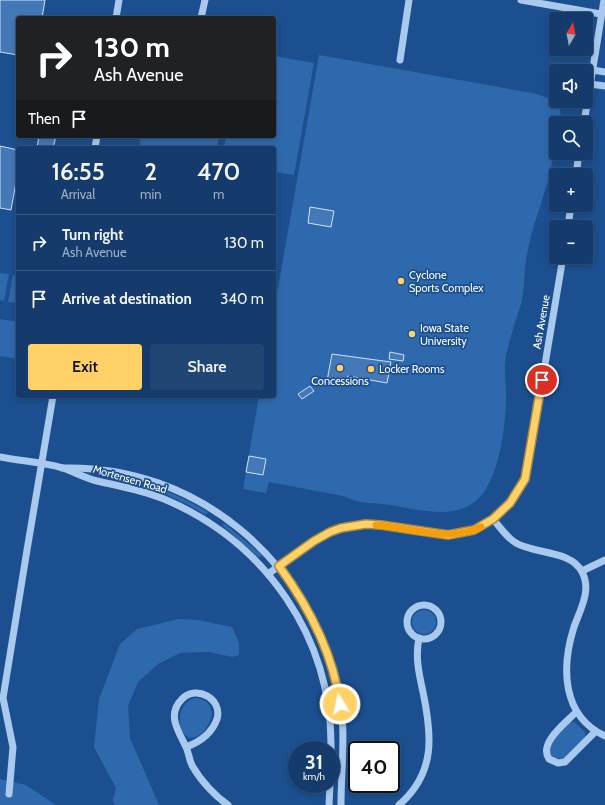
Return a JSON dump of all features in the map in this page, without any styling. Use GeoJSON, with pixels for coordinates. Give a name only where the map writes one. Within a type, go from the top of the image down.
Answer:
{"type":"FeatureCollection","features":[{"type":"Feature","properties":{"kind":"street"},"geometry":{"type":"LineString","coordinates":[[116,16],[119,0]]}},
{"type":"Feature","properties":{"kind":"street"},"geometry":{"type":"LineString","coordinates":[[202,16],[205,0]]}},
{"type":"Feature","properties":{"kind":"street"},"geometry":{"type":"LineString","coordinates":[[400,60],[409,0]]}},
{"type":"Feature","properties":{"kind":"street"},"geometry":{"type":"LineString","coordinates":[[521,0],[601,14]]}},
{"type":"Feature","properties":{"kind":"street"},"geometry":{"type":"LineString","coordinates":[[593,64],[604,0]]}},
{"type":"Feature","properties":{"kind":"street"},"geometry":{"type":"LineString","coordinates":[[593,70],[605,72]]}},
{"type":"Feature","properties":{"kind":"street"},"geometry":{"type":"LineString","coordinates":[[593,84],[605,86]]}},
{"type":"Feature","properties":{"kind":"street","name":"Ash Avenue"},"geometry":{"type":"LineString","coordinates":[[268,574],[314,541],[341,528],[366,524],[448,535],[474,530],[493,519],[516,496],[527,472],[562,264]]}},
{"type":"Feature","properties":{"kind":"street"},"geometry":{"type":"LineString","coordinates":[[9,794],[13,747],[3,698],[53,398]]}},
{"type":"Feature","properties":{"kind":"street","name":"Mortensen Road"},"geometry":{"type":"LineString","coordinates":[[0,457],[62,468],[96,480],[142,491],[163,498],[212,524],[244,549],[268,574],[282,592],[304,629],[320,669],[327,694],[330,741]]}},
{"type":"Feature","properties":{"kind":"street","name":"Mortensen Road"},"geometry":{"type":"LineString","coordinates":[[62,468],[97,469],[124,473],[144,478],[193,498],[220,513],[260,546],[279,566],[314,622],[332,666],[339,691],[342,716],[342,805]]}},
{"type":"Feature","properties":{"kind":"street"},"geometry":{"type":"LineString","coordinates":[[493,519],[516,543],[561,556],[570,560],[582,571],[586,593],[574,627],[568,656],[568,686],[571,702],[576,712],[582,720],[596,732],[605,736]]}},
{"type":"Feature","properties":{"kind":"street"},"geometry":{"type":"LineString","coordinates":[[582,571],[605,560]]}},
{"type":"Feature","properties":{"kind":"street"},"geometry":{"type":"LineString","coordinates":[[425,604],[430,605],[440,613],[442,624],[436,635],[431,638],[419,638],[410,632],[407,621],[408,616],[414,607],[425,604]]}},
{"type":"Feature","properties":{"kind":"street"},"geometry":{"type":"LineString","coordinates":[[399,805],[408,798],[419,781],[426,766],[430,746],[427,710],[418,668],[416,650],[419,638]]}},
{"type":"Feature","properties":{"kind":"street"},"geometry":{"type":"LineString","coordinates":[[186,748],[208,734],[217,717],[218,709],[214,702],[206,694],[194,692],[181,699],[175,715],[175,726],[186,748],[192,766],[199,777],[228,805]]}},
{"type":"Feature","properties":{"kind":"street"},"geometry":{"type":"LineString","coordinates":[[576,712],[548,742],[546,751],[549,759],[558,763],[565,762],[596,732]]}},
{"type":"Feature","properties":{"kind":"street"},"geometry":{"type":"LineString","coordinates":[[329,805],[330,793]]}},
{"type":"Feature","properties":{"kind":"shaded area","name":"Cyclone Sports Complex"},"geometry":{"type":"Polygon","coordinates":[[[319,55],[532,93],[549,99],[549,108],[559,108],[561,116],[549,116],[549,160],[553,160],[551,168],[549,168],[549,177],[533,228],[525,264],[522,301],[506,354],[506,397],[500,452],[492,477],[487,488],[480,497],[471,505],[460,509],[449,512],[437,512],[366,503],[343,496],[269,482],[266,493],[243,489],[259,398],[276,398],[276,300],[319,55]]]}},
{"type":"Feature","properties":{"kind":"shaded area"},"geometry":{"type":"Polygon","coordinates":[[[276,56],[314,63],[294,175],[276,172],[276,146],[224,146],[226,138],[276,138],[276,56]]]}},
{"type":"Feature","properties":{"kind":"shaded area"},"geometry":{"type":"Polygon","coordinates":[[[141,138],[219,138],[217,146],[139,146],[141,138]]]}},
{"type":"Feature","properties":{"kind":"shaded area"},"geometry":{"type":"Polygon","coordinates":[[[0,273],[9,274],[4,301],[0,300],[0,273]]]}},
{"type":"Feature","properties":{"kind":"shaded area"},"geometry":{"type":"Polygon","coordinates":[[[13,275],[16,276],[16,303],[8,302],[13,275]]]}},
{"type":"Feature","properties":{"kind":"shaded area"},"geometry":{"type":"Polygon","coordinates":[[[0,319],[16,322],[16,359],[0,356],[0,319]]]}},
{"type":"Feature","properties":{"kind":"shaded area"},"geometry":{"type":"Polygon","coordinates":[[[112,475],[162,489],[208,512],[206,515],[160,492],[111,479],[112,475]]]}},
{"type":"Feature","properties":{"kind":"shaded area"},"geometry":{"type":"Polygon","coordinates":[[[224,523],[262,555],[259,558],[222,525],[224,523]]]}},
{"type":"Feature","properties":{"kind":"shaded area"},"geometry":{"type":"Polygon","coordinates":[[[424,610],[433,613],[436,622],[433,631],[424,634],[415,631],[412,622],[415,613],[424,610]]]}},
{"type":"Feature","properties":{"kind":"shaded area"},"geometry":{"type":"Polygon","coordinates":[[[179,619],[198,620],[232,627],[239,643],[239,655],[232,657],[209,652],[180,653],[158,664],[138,682],[128,706],[130,738],[159,805],[115,805],[113,800],[116,788],[94,747],[99,699],[120,644],[137,629],[179,619]]]}},
{"type":"Feature","properties":{"kind":"shaded area"},"geometry":{"type":"Polygon","coordinates":[[[195,698],[202,699],[207,702],[212,714],[210,722],[202,733],[191,738],[182,731],[180,718],[184,705],[195,698]]]}},
{"type":"Feature","properties":{"kind":"shaded area"},"geometry":{"type":"Polygon","coordinates":[[[574,722],[585,732],[585,738],[563,759],[553,758],[549,752],[552,741],[570,723],[574,722]]]}},
{"type":"Feature","properties":{"kind":"shaded area"},"geometry":{"type":"Polygon","coordinates":[[[0,779],[26,785],[56,805],[0,805],[0,779]]]}},
{"type":"Feature","properties":{"kind":"building"},"geometry":{"type":"Polygon","coordinates":[[[0,0],[45,0],[42,16],[16,16],[16,55],[0,52],[0,0]]]}},
{"type":"Feature","properties":{"kind":"building"},"geometry":{"type":"Polygon","coordinates":[[[39,138],[56,138],[54,146],[37,146],[39,138]]]}},
{"type":"Feature","properties":{"kind":"building"},"geometry":{"type":"Polygon","coordinates":[[[0,146],[16,150],[16,182],[11,210],[0,208],[0,146]]]}},
{"type":"Feature","properties":{"kind":"building"},"geometry":{"type":"Polygon","coordinates":[[[310,207],[334,211],[331,227],[308,223],[310,207]]]}},
{"type":"Feature","properties":{"kind":"building"},"geometry":{"type":"Polygon","coordinates":[[[390,352],[404,355],[403,361],[389,359],[390,352]]]}},
{"type":"Feature","properties":{"kind":"building"},"geometry":{"type":"Polygon","coordinates":[[[332,354],[391,362],[387,383],[348,376],[347,384],[327,381],[332,354]]]}},
{"type":"Feature","properties":{"kind":"building"},"geometry":{"type":"Polygon","coordinates":[[[310,386],[314,391],[302,399],[298,394],[310,386]]]}},
{"type":"Feature","properties":{"kind":"building"},"geometry":{"type":"Polygon","coordinates":[[[249,456],[266,459],[263,475],[246,472],[249,456]]]}},
{"type":"Feature","properties":{"kind":"slow traffic"},"geometry":{"type":"LineString","coordinates":[[376,525],[441,535],[462,533],[481,527]]}},
{"type":"Feature","properties":{"kind":"place","name":"Cyclone Sports Complex"},"geometry":{"type":"Point","coordinates":[401,281]}},
{"type":"Feature","properties":{"kind":"place","name":"Iowa State University"},"geometry":{"type":"Point","coordinates":[412,334]}},
{"type":"Feature","properties":{"kind":"place","name":"Concessions"},"geometry":{"type":"Point","coordinates":[340,368]}},
{"type":"Feature","properties":{"kind":"place","name":"Locker Rooms"},"geometry":{"type":"Point","coordinates":[371,369]}},
{"type":"Feature","properties":{"kind":"route"},"geometry":{"type":"LineString","coordinates":[[340,704],[339,691],[326,647],[302,601],[279,566],[314,541],[341,528],[366,524],[448,535],[474,530],[493,519],[516,496],[525,479],[542,380]]}}]}
